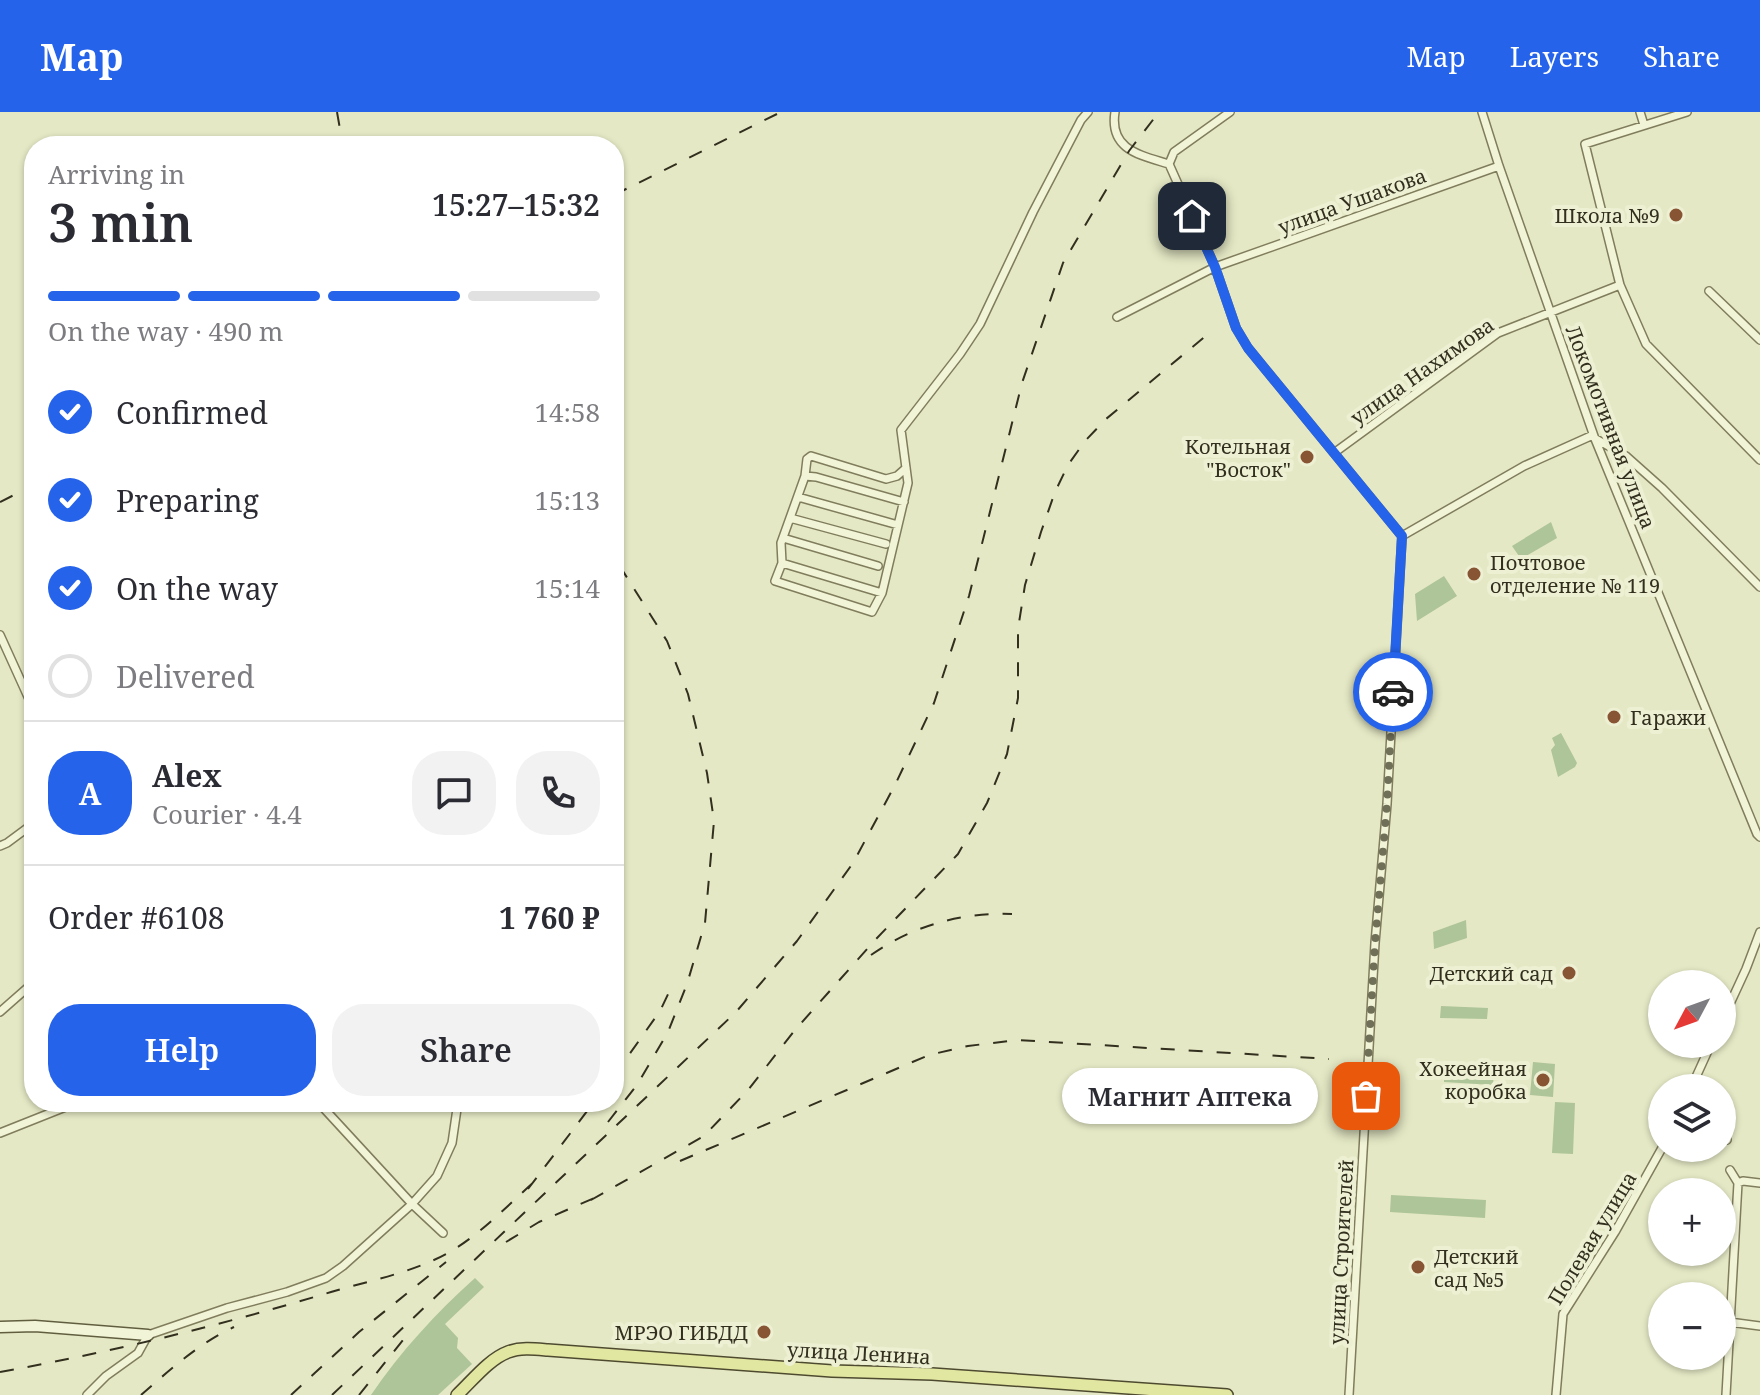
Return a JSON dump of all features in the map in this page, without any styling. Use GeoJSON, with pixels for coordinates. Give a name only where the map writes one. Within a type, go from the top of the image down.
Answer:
{"type":"FeatureCollection","features":[{"type":"Feature","properties":{"kind":"main road","name":"улица Ленина"},"geometry":{"type":"LineString","coordinates":[[457,1395],[493,1362],[507,1352],[520,1349],[1227,1395]]}},
{"type":"Feature","properties":{"kind":"street"},"geometry":{"type":"LineString","coordinates":[[906,468],[897,476],[886,479],[811,456],[807,459],[805,476],[783,538],[782,563],[775,581],[872,612],[882,593],[908,483],[901,430],[980,324],[1033,212],[1088,112]]}},
{"type":"Feature","properties":{"kind":"street"},"geometry":{"type":"LineString","coordinates":[[1115,112],[1115,133],[1129,151],[1169,164]]}},
{"type":"Feature","properties":{"kind":"street"},"geometry":{"type":"LineString","coordinates":[[1230,112],[1174,152],[1169,164],[1215,267],[1236,328],[1248,348],[1402,536],[1524,466],[1594,437],[1626,456],[1644,472],[1760,587]]}},
{"type":"Feature","properties":{"kind":"street","name":"Локомотивная улица"},"geometry":{"type":"LineString","coordinates":[[1482,112],[1594,437],[1760,837]]}},
{"type":"Feature","properties":{"kind":"street"},"geometry":{"type":"LineString","coordinates":[[1640,112],[1644,125]]}},
{"type":"Feature","properties":{"kind":"street"},"geometry":{"type":"LineString","coordinates":[[1687,112],[1585,144],[1620,285],[1646,344],[1760,460]]}},
{"type":"Feature","properties":{"kind":"street","name":"улица Ушакова"},"geometry":{"type":"LineString","coordinates":[[1117,317],[1215,267],[1499,166]]}},
{"type":"Feature","properties":{"kind":"street","name":"улица Нахимова"},"geometry":{"type":"LineString","coordinates":[[1334,453],[1498,333],[1620,285]]}},
{"type":"Feature","properties":{"kind":"street"},"geometry":{"type":"LineString","coordinates":[[1709,291],[1760,340]]}},
{"type":"Feature","properties":{"kind":"street"},"geometry":{"type":"LineString","coordinates":[[805,476],[904,502]]}},
{"type":"Feature","properties":{"kind":"street"},"geometry":{"type":"LineString","coordinates":[[798,497],[898,525]]}},
{"type":"Feature","properties":{"kind":"street"},"geometry":{"type":"LineString","coordinates":[[790,518],[886,544]]}},
{"type":"Feature","properties":{"kind":"street","name":"улица Строителей"},"geometry":{"type":"LineString","coordinates":[[1349,1395],[1402,536]]}},
{"type":"Feature","properties":{"kind":"street"},"geometry":{"type":"LineString","coordinates":[[783,538],[878,566]]}},
{"type":"Feature","properties":{"kind":"street"},"geometry":{"type":"LineString","coordinates":[[782,563],[882,593]]}},
{"type":"Feature","properties":{"kind":"street"},"geometry":{"type":"LineString","coordinates":[[0,635],[24,688]]}},
{"type":"Feature","properties":{"kind":"street"},"geometry":{"type":"LineString","coordinates":[[0,846],[24,830]]}},
{"type":"Feature","properties":{"kind":"street"},"geometry":{"type":"LineString","coordinates":[[1736,991],[1760,932]]}},
{"type":"Feature","properties":{"kind":"street"},"geometry":{"type":"LineString","coordinates":[[0,1012],[24,991]]}},
{"type":"Feature","properties":{"kind":"street"},"geometry":{"type":"LineString","coordinates":[[0,1133],[53,1112]]}},
{"type":"Feature","properties":{"kind":"street"},"geometry":{"type":"LineString","coordinates":[[327,1112],[443,1233]]}},
{"type":"Feature","properties":{"kind":"street"},"geometry":{"type":"LineString","coordinates":[[0,1327],[35,1326],[148,1335],[326,1278],[412,1204],[437,1176],[452,1143],[457,1112]]}},
{"type":"Feature","properties":{"kind":"street","name":"Полевая улица"},"geometry":{"type":"LineString","coordinates":[[1556,1395],[1563,1314],[1615,1232],[1654,1162]]}},
{"type":"Feature","properties":{"kind":"street"},"geometry":{"type":"LineString","coordinates":[[1729,1282],[1738,1183],[1730,1170]]}},
{"type":"Feature","properties":{"kind":"street"},"geometry":{"type":"LineString","coordinates":[[1738,1183],[1760,1183]]}},
{"type":"Feature","properties":{"kind":"street"},"geometry":{"type":"LineString","coordinates":[[1736,1323],[1760,1326]]}},
{"type":"Feature","properties":{"kind":"street"},"geometry":{"type":"LineString","coordinates":[[87,1395],[106,1376],[138,1353],[148,1335]]}},
{"type":"Feature","properties":{"kind":"street"},"geometry":{"type":"LineString","coordinates":[[1726,1370],[1726,1395]]}},
{"type":"Feature","properties":{"kind":"green space"},"geometry":{"type":"Polygon","coordinates":[[[1551,522],[1557,538],[1521,559],[1512,546],[1551,522]]]}},
{"type":"Feature","properties":{"kind":"green space"},"geometry":{"type":"Polygon","coordinates":[[[1444,576],[1457,596],[1417,621],[1415,594],[1444,576]]]}},
{"type":"Feature","properties":{"kind":"green space"},"geometry":{"type":"Polygon","coordinates":[[[1561,733],[1577,763],[1558,777],[1551,750],[1555,745],[1552,738],[1561,733]]]}},
{"type":"Feature","properties":{"kind":"green space"},"geometry":{"type":"Polygon","coordinates":[[[1466,920],[1467,938],[1434,949],[1433,932],[1466,920]]]}},
{"type":"Feature","properties":{"kind":"green space"},"geometry":{"type":"Polygon","coordinates":[[[1441,1006],[1488,1008],[1487,1019],[1440,1018],[1441,1006]]]}},
{"type":"Feature","properties":{"kind":"green space","name":"Хокеейная коробка"},"geometry":{"type":"Polygon","coordinates":[[[1533,1062],[1555,1064],[1553,1097],[1530,1095],[1533,1062]]]}},
{"type":"Feature","properties":{"kind":"green space"},"geometry":{"type":"Polygon","coordinates":[[[1444,1068],[1494,1072],[1493,1085],[1444,1082],[1444,1068]]]}},
{"type":"Feature","properties":{"kind":"green space"},"geometry":{"type":"Polygon","coordinates":[[[1555,1102],[1575,1103],[1573,1154],[1552,1153],[1555,1102]]]}},
{"type":"Feature","properties":{"kind":"green space"},"geometry":{"type":"Polygon","coordinates":[[[1391,1195],[1486,1200],[1485,1218],[1390,1212],[1391,1195]]]}},
{"type":"Feature","properties":{"kind":"green space"},"geometry":{"type":"Polygon","coordinates":[[[475,1278],[484,1287],[445,1324],[458,1338],[457,1348],[472,1364],[438,1395],[371,1395],[420,1333],[475,1278]]]}},
{"type":"Feature","properties":{"kind":"railway"},"geometry":{"type":"LineString","coordinates":[[337,112],[341,136]]}},
{"type":"Feature","properties":{"kind":"railway"},"geometry":{"type":"LineString","coordinates":[[624,190],[781,112]]}},
{"type":"Feature","properties":{"kind":"railway"},"geometry":{"type":"LineString","coordinates":[[332,1395],[736,1012],[797,941],[853,863],[934,703],[969,596],[1022,383],[1063,263],[1129,151],[1159,112]]}},
{"type":"Feature","properties":{"kind":"railway"},"geometry":{"type":"LineString","coordinates":[[591,1200],[704,1136],[748,1090],[795,1030],[876,939],[958,854],[987,803],[1007,754],[1018,698],[1018,629],[1025,585],[1055,492],[1068,465],[1106,419],[1214,329]]}},
{"type":"Feature","properties":{"kind":"railway"},"geometry":{"type":"LineString","coordinates":[[0,502],[24,490]]}},
{"type":"Feature","properties":{"kind":"railway"},"geometry":{"type":"LineString","coordinates":[[624,573],[667,641],[688,694],[707,773],[714,821],[705,923],[687,984],[668,1032],[624,1102]]}},
{"type":"Feature","properties":{"kind":"railway"},"geometry":{"type":"LineString","coordinates":[[871,955],[903,936],[938,923],[975,915],[1012,914]]}},
{"type":"Feature","properties":{"kind":"railway"},"geometry":{"type":"LineString","coordinates":[[624,1062],[660,1011],[672,986]]}},
{"type":"Feature","properties":{"kind":"railway"},"geometry":{"type":"LineString","coordinates":[[680,1161],[929,1055],[968,1046],[1017,1040],[1329,1059]]}},
{"type":"Feature","properties":{"kind":"railway"},"geometry":{"type":"LineString","coordinates":[[528,1189],[586,1112]]}},
{"type":"Feature","properties":{"kind":"railway"},"geometry":{"type":"LineString","coordinates":[[608,1122],[616,1112]]}},
{"type":"Feature","properties":{"kind":"railway"},"geometry":{"type":"LineString","coordinates":[[0,1372],[208,1327],[418,1266],[470,1239],[535,1181]]}},
{"type":"Feature","properties":{"kind":"railway"},"geometry":{"type":"LineString","coordinates":[[506,1242],[539,1222],[599,1196]]}},
{"type":"Feature","properties":{"kind":"railway"},"geometry":{"type":"LineString","coordinates":[[291,1395],[359,1332],[446,1262]]}},
{"type":"Feature","properties":{"kind":"railway"},"geometry":{"type":"LineString","coordinates":[[141,1395],[197,1349],[234,1327]]}},
{"type":"Feature","properties":{"kind":"railway"},"geometry":{"type":"LineString","coordinates":[[359,1395],[403,1340]]}},
{"type":"Feature","properties":{"kind":"way so far"},"geometry":{"type":"LineString","coordinates":[[1366,1096],[1393,692]]}},
{"type":"Feature","properties":{"kind":"place","name":"Школа №9"},"geometry":{"type":"Point","coordinates":[1676,215]}},
{"type":"Feature","properties":{"kind":"place","name":"Котельная \"Восток\""},"geometry":{"type":"Point","coordinates":[1307,457]}},
{"type":"Feature","properties":{"kind":"place","name":"Почтовое отделение № 119"},"geometry":{"type":"Point","coordinates":[1474,574]}},
{"type":"Feature","properties":{"kind":"place","name":"Гаражи"},"geometry":{"type":"Point","coordinates":[1614,717]}},
{"type":"Feature","properties":{"kind":"place","name":"Детский сад"},"geometry":{"type":"Point","coordinates":[1569,973]}},
{"type":"Feature","properties":{"kind":"place","name":"Хокеейная коробка"},"geometry":{"type":"Point","coordinates":[1543,1080]}},
{"type":"Feature","properties":{"kind":"place","name":"Магнит Аптека"},"geometry":{"type":"Point","coordinates":[1366,1096]}},
{"type":"Feature","properties":{"kind":"place","name":"Детский сад №5"},"geometry":{"type":"Point","coordinates":[1418,1267]}},
{"type":"Feature","properties":{"kind":"place","name":"МРЭО ГИБДД"},"geometry":{"type":"Point","coordinates":[764,1332]}},
{"type":"Feature","properties":{"kind":"route"},"geometry":{"type":"LineString","coordinates":[[1192,216],[1215,267],[1236,328],[1248,348],[1402,536],[1393,692]]}}]}
